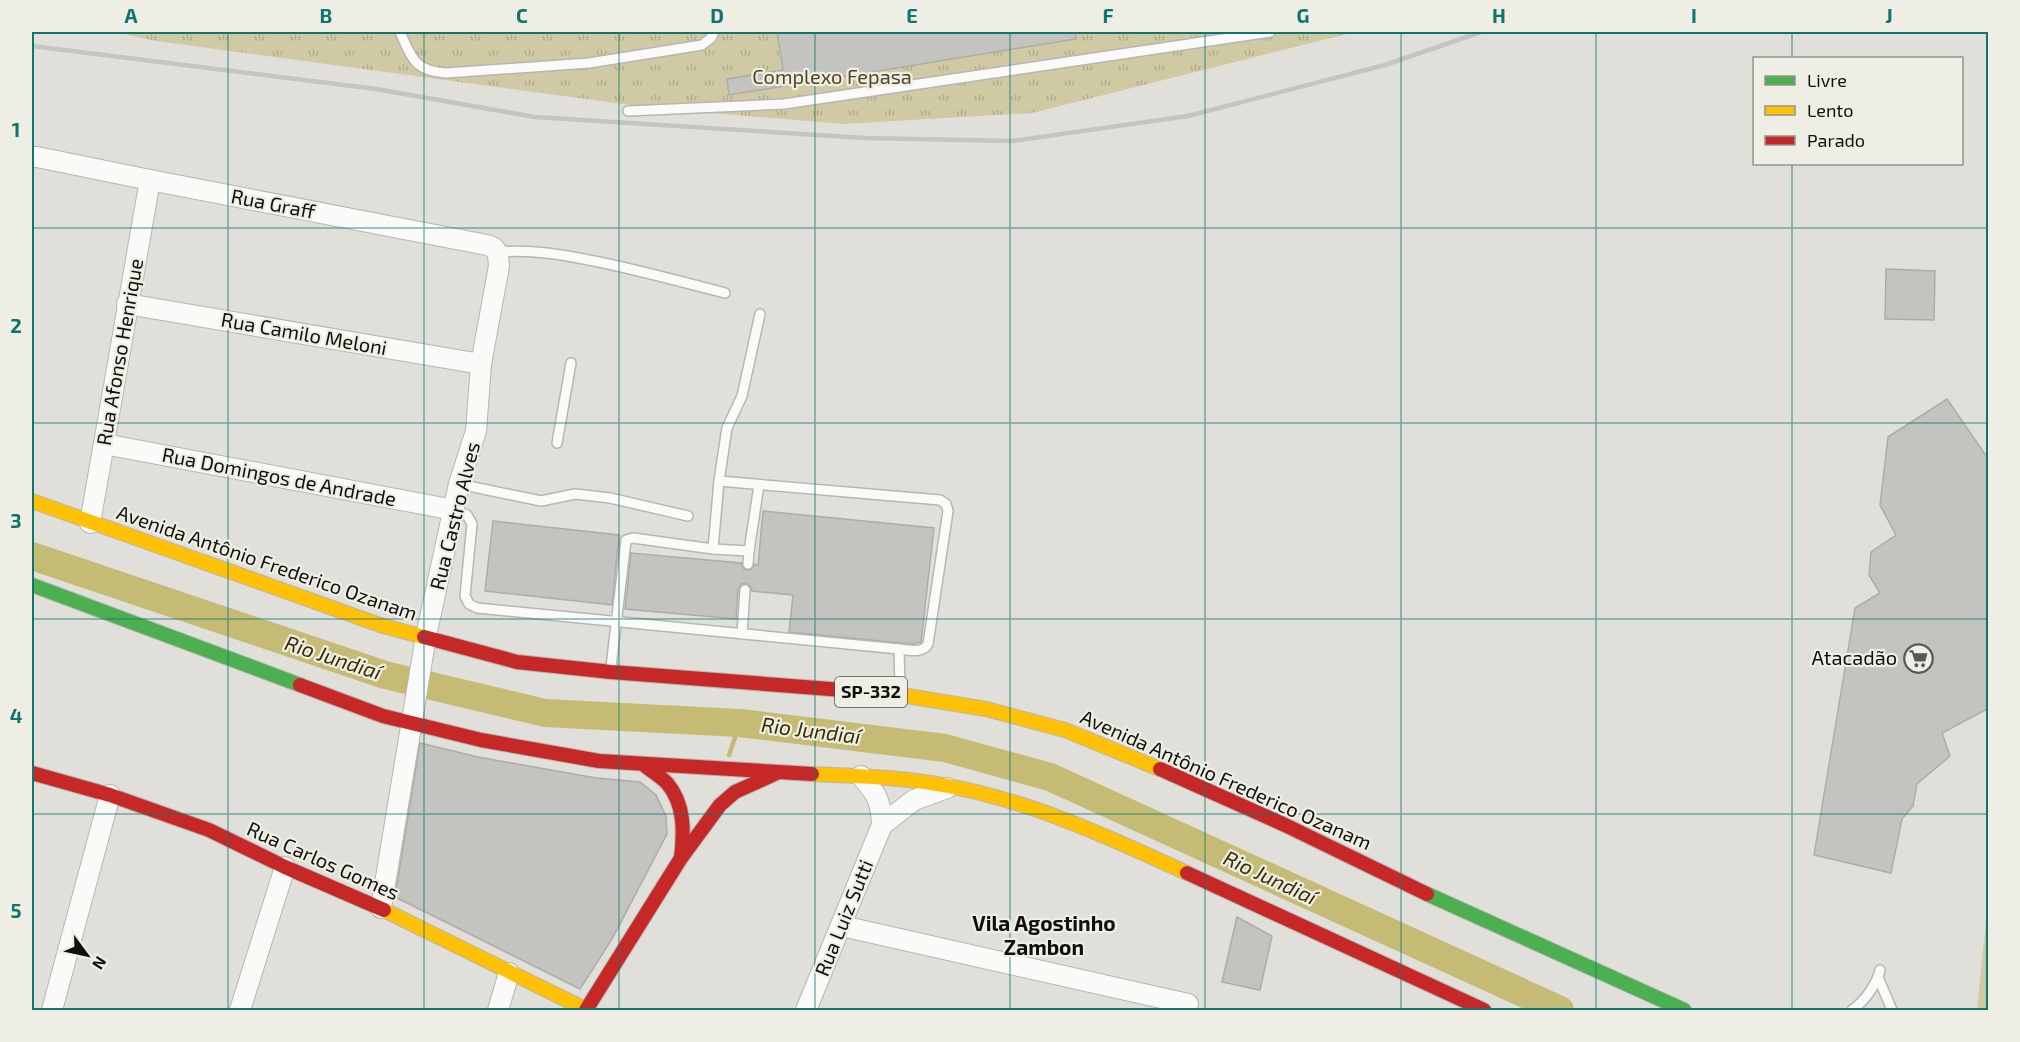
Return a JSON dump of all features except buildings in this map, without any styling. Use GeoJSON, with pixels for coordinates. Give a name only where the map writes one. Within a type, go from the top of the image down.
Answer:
{"type":"FeatureCollection","features":[{"type":"Feature","properties":{"kind":"main road","name":"Avenida Antônio Frederico Ozanam"},"geometry":{"type":"LineString","coordinates":[[32,501],[380,625],[424,644],[517,662],[611,672],[901,694],[986,709],[1065,730],[1119,751],[1285,825],[1473,916],[1679,1008]]}},
{"type":"Feature","properties":{"kind":"main road"},"geometry":{"type":"LineString","coordinates":[[32,585],[372,712],[412,715],[481,740],[599,761],[903,779],[950,786],[1024,806],[1095,831],[1484,1011]]}},
{"type":"Feature","properties":{"kind":"main road"},"geometry":{"type":"LineString","coordinates":[[644,765],[712,816]]}},
{"type":"Feature","properties":{"kind":"main road"},"geometry":{"type":"LineString","coordinates":[[587,1010],[681,858],[720,805],[735,792],[779,772]]}},
{"type":"Feature","properties":{"kind":"main road","name":"Rua Carlos Gomes"},"geometry":{"type":"LineString","coordinates":[[32,773],[110,795],[209,830],[285,867],[381,908],[587,1010]]}},
{"type":"Feature","properties":{"kind":"main road"},"geometry":{"type":"LineString","coordinates":[[669,786],[682,813],[685,831],[681,858]]}},
{"type":"Feature","properties":{"kind":"street","name":"Rua Graff"},"geometry":{"type":"LineString","coordinates":[[32,157],[493,246],[499,259]]}},
{"type":"Feature","properties":{"kind":"street","name":"Rua Afonso Henrique"},"geometry":{"type":"LineString","coordinates":[[90,523],[150,180]]}},
{"type":"Feature","properties":{"kind":"street","name":"Rua Castro Alves"},"geometry":{"type":"LineString","coordinates":[[381,908],[424,644],[459,484],[476,431],[481,364],[499,259]]}},
{"type":"Feature","properties":{"kind":"street","name":"Rua Camilo Meloni"},"geometry":{"type":"LineString","coordinates":[[127,304],[481,364]]}},
{"type":"Feature","properties":{"kind":"street","name":"Rua Domingos de Andrade"},"geometry":{"type":"LineString","coordinates":[[104,444],[454,510]]}},
{"type":"Feature","properties":{"kind":"street"},"geometry":{"type":"LineString","coordinates":[[861,776],[876,792],[882,806],[882,825]]}},
{"type":"Feature","properties":{"kind":"street"},"geometry":{"type":"LineString","coordinates":[[882,825],[914,800],[950,786]]}},
{"type":"Feature","properties":{"kind":"street"},"geometry":{"type":"LineString","coordinates":[[52,1011],[110,795]]}},
{"type":"Feature","properties":{"kind":"street","name":"Rua Luiz Sutti"},"geometry":{"type":"LineString","coordinates":[[806,1011],[882,825]]}},
{"type":"Feature","properties":{"kind":"street"},"geometry":{"type":"LineString","coordinates":[[240,1011],[285,867]]}},
{"type":"Feature","properties":{"kind":"street"},"geometry":{"type":"LineString","coordinates":[[842,926],[1188,1004]]}},
{"type":"Feature","properties":{"kind":"street"},"geometry":{"type":"LineString","coordinates":[[498,1011],[509,973]]}},
{"type":"Feature","properties":{"kind":"lane"},"geometry":{"type":"LineString","coordinates":[[400,32],[412,60],[420,68],[432,73],[446,74],[589,63],[702,45],[711,38],[714,32]]}},
{"type":"Feature","properties":{"kind":"lane"},"geometry":{"type":"LineString","coordinates":[[628,111],[784,104],[1270,32]]}},
{"type":"Feature","properties":{"kind":"lane"},"geometry":{"type":"LineString","coordinates":[[499,259],[538,251],[650,273],[725,293]]}},
{"type":"Feature","properties":{"kind":"lane"},"geometry":{"type":"LineString","coordinates":[[713,549],[719,481],[727,428],[742,396],[760,314]]}},
{"type":"Feature","properties":{"kind":"lane"},"geometry":{"type":"LineString","coordinates":[[557,443],[571,363]]}},
{"type":"Feature","properties":{"kind":"lane"},"geometry":{"type":"LineString","coordinates":[[454,510],[467,515],[472,524],[465,596],[469,604],[477,608],[919,651],[925,649],[928,644],[948,511],[946,504],[940,500],[719,481]]}},
{"type":"Feature","properties":{"kind":"lane"},"geometry":{"type":"LineString","coordinates":[[459,484],[541,501],[575,494],[610,498],[688,516]]}},
{"type":"Feature","properties":{"kind":"lane"},"geometry":{"type":"LineString","coordinates":[[748,564],[759,485]]}},
{"type":"Feature","properties":{"kind":"lane"},"geometry":{"type":"LineString","coordinates":[[611,672],[626,540],[633,538],[713,549],[749,551]]}},
{"type":"Feature","properties":{"kind":"lane"},"geometry":{"type":"LineString","coordinates":[[742,634],[745,590]]}},
{"type":"Feature","properties":{"kind":"lane"},"geometry":{"type":"LineString","coordinates":[[898,649],[901,694]]}},
{"type":"Feature","properties":{"kind":"lane"},"geometry":{"type":"LineString","coordinates":[[1852,1011],[1868,994],[1879,974],[1892,1011]]}},
{"type":"Feature","properties":{"kind":"green space","name":"Complexo Fepasa"},"geometry":{"type":"Polygon","coordinates":[[[115,32],[1355,32],[1032,113],[843,124],[652,108],[156,41],[115,32]]]}},
{"type":"Feature","properties":{"kind":"green space"},"geometry":{"type":"Polygon","coordinates":[[[1988,902],[1988,1010],[1977,1010],[1988,902]]]}},
{"type":"Feature","properties":{"kind":"waterway","name":"Rio Jundiaí"},"geometry":{"type":"LineString","coordinates":[[32,556],[385,675],[545,713],[740,723],[945,748],[1050,777],[1560,1010]]}},
{"type":"Feature","properties":{"kind":"waterway"},"geometry":{"type":"LineString","coordinates":[[729,755],[740,723]]}},
{"type":"Feature","properties":{"kind":"railway"},"geometry":{"type":"LineString","coordinates":[[32,46],[376,89],[535,117],[865,138],[1013,141],[1188,116],[1385,65],[1481,32]]}},
{"type":"Feature","properties":{"kind":"traffic: fast"},"geometry":{"type":"LineString","coordinates":[[32,585],[300,685]]}},
{"type":"Feature","properties":{"kind":"traffic: fast"},"geometry":{"type":"LineString","coordinates":[[1427,894],[1684,1010]]}},
{"type":"Feature","properties":{"kind":"traffic: slow"},"geometry":{"type":"LineString","coordinates":[[32,501],[380,625],[424,637]]}},
{"type":"Feature","properties":{"kind":"traffic: slow"},"geometry":{"type":"LineString","coordinates":[[895,694],[986,709],[1065,730],[1160,769]]}},
{"type":"Feature","properties":{"kind":"traffic: slow"},"geometry":{"type":"LineString","coordinates":[[812,774],[914,781],[948,786],[1010,801],[1070,822],[1187,873]]}},
{"type":"Feature","properties":{"kind":"traffic: slow"},"geometry":{"type":"LineString","coordinates":[[384,910],[587,1010]]}},
{"type":"Feature","properties":{"kind":"traffic: jam"},"geometry":{"type":"LineString","coordinates":[[424,637],[517,662],[611,672],[895,694]]}},
{"type":"Feature","properties":{"kind":"traffic: jam"},"geometry":{"type":"LineString","coordinates":[[300,685],[383,716],[481,740],[599,761],[812,774]]}},
{"type":"Feature","properties":{"kind":"traffic: jam"},"geometry":{"type":"LineString","coordinates":[[644,765],[667,783],[677,800],[683,828],[681,858]]}},
{"type":"Feature","properties":{"kind":"traffic: jam"},"geometry":{"type":"LineString","coordinates":[[1160,769],[1285,825],[1427,894]]}},
{"type":"Feature","properties":{"kind":"traffic: jam"},"geometry":{"type":"LineString","coordinates":[[586,1010],[681,858],[720,805],[735,792],[779,772]]}},
{"type":"Feature","properties":{"kind":"traffic: jam"},"geometry":{"type":"LineString","coordinates":[[32,773],[110,795],[209,830],[285,867],[384,910]]}},
{"type":"Feature","properties":{"kind":"traffic: jam"},"geometry":{"type":"LineString","coordinates":[[1187,873],[1484,1010]]}},
{"type":"Feature","properties":{"kind":"place","name":"Atacadão"},"geometry":{"type":"Point","coordinates":[1918,658]}},
{"type":"Feature","properties":{"kind":"district","name":"Vila Agostinho Zambon"},"geometry":{"type":"Point","coordinates":[1044,936]}}]}
